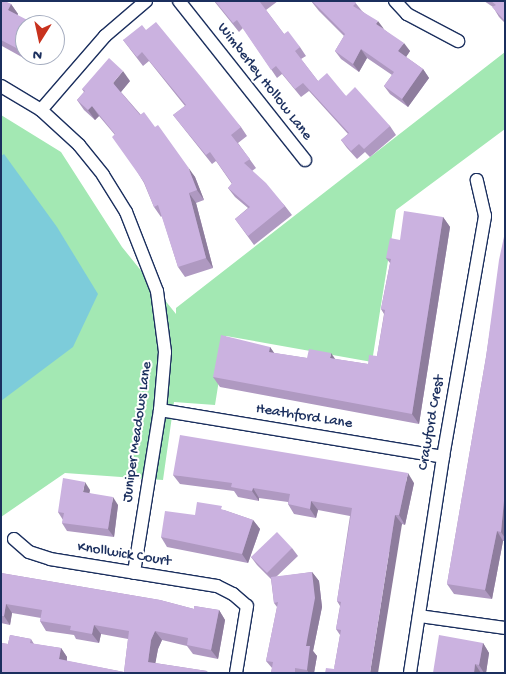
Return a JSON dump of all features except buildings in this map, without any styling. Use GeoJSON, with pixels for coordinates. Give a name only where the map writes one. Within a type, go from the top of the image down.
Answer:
{"type":"FeatureCollection","features":[{"type":"Feature","properties":{"kind":"street"},"geometry":{"type":"LineString","coordinates":[[41,110],[105,36],[146,1]]}},
{"type":"Feature","properties":{"kind":"street","name":"Wimberley Hollow Lane"},"geometry":{"type":"LineString","coordinates":[[179,1],[305,160]]}},
{"type":"Feature","properties":{"kind":"street"},"geometry":{"type":"LineString","coordinates":[[395,1],[407,14],[458,41]]}},
{"type":"Feature","properties":{"kind":"street","name":"Juniper Meadows Lane"},"geometry":{"type":"LineString","coordinates":[[1,86],[41,110],[79,145],[103,175],[126,212],[144,252],[157,290],[165,352],[160,410],[134,573]]}},
{"type":"Feature","properties":{"kind":"street","name":"Crawford Crest"},"geometry":{"type":"LineString","coordinates":[[410,673],[443,457],[485,216],[477,180]]}},
{"type":"Feature","properties":{"kind":"street","name":"Heathford Lane"},"geometry":{"type":"LineString","coordinates":[[160,410],[443,457]]}},
{"type":"Feature","properties":{"kind":"street","name":"Knollwick Court"},"geometry":{"type":"LineString","coordinates":[[14,539],[29,552],[50,560],[217,586],[233,594],[247,606],[236,673]]}},
{"type":"Feature","properties":{"kind":"street"},"geometry":{"type":"LineString","coordinates":[[419,616],[505,628]]}},
{"type":"Feature","properties":{"kind":"green space"},"geometry":{"type":"Polygon","coordinates":[[[505,52],[505,129],[396,210],[372,362],[226,336],[215,405],[174,402],[163,480],[65,473],[1,517],[1,115],[61,152],[122,247],[176,314],[176,308],[505,52]]]}},
{"type":"Feature","properties":{"kind":"water"},"geometry":{"type":"Polygon","coordinates":[[[4,154],[57,227],[98,294],[73,347],[1,401],[1,156],[4,154]]]}}]}
